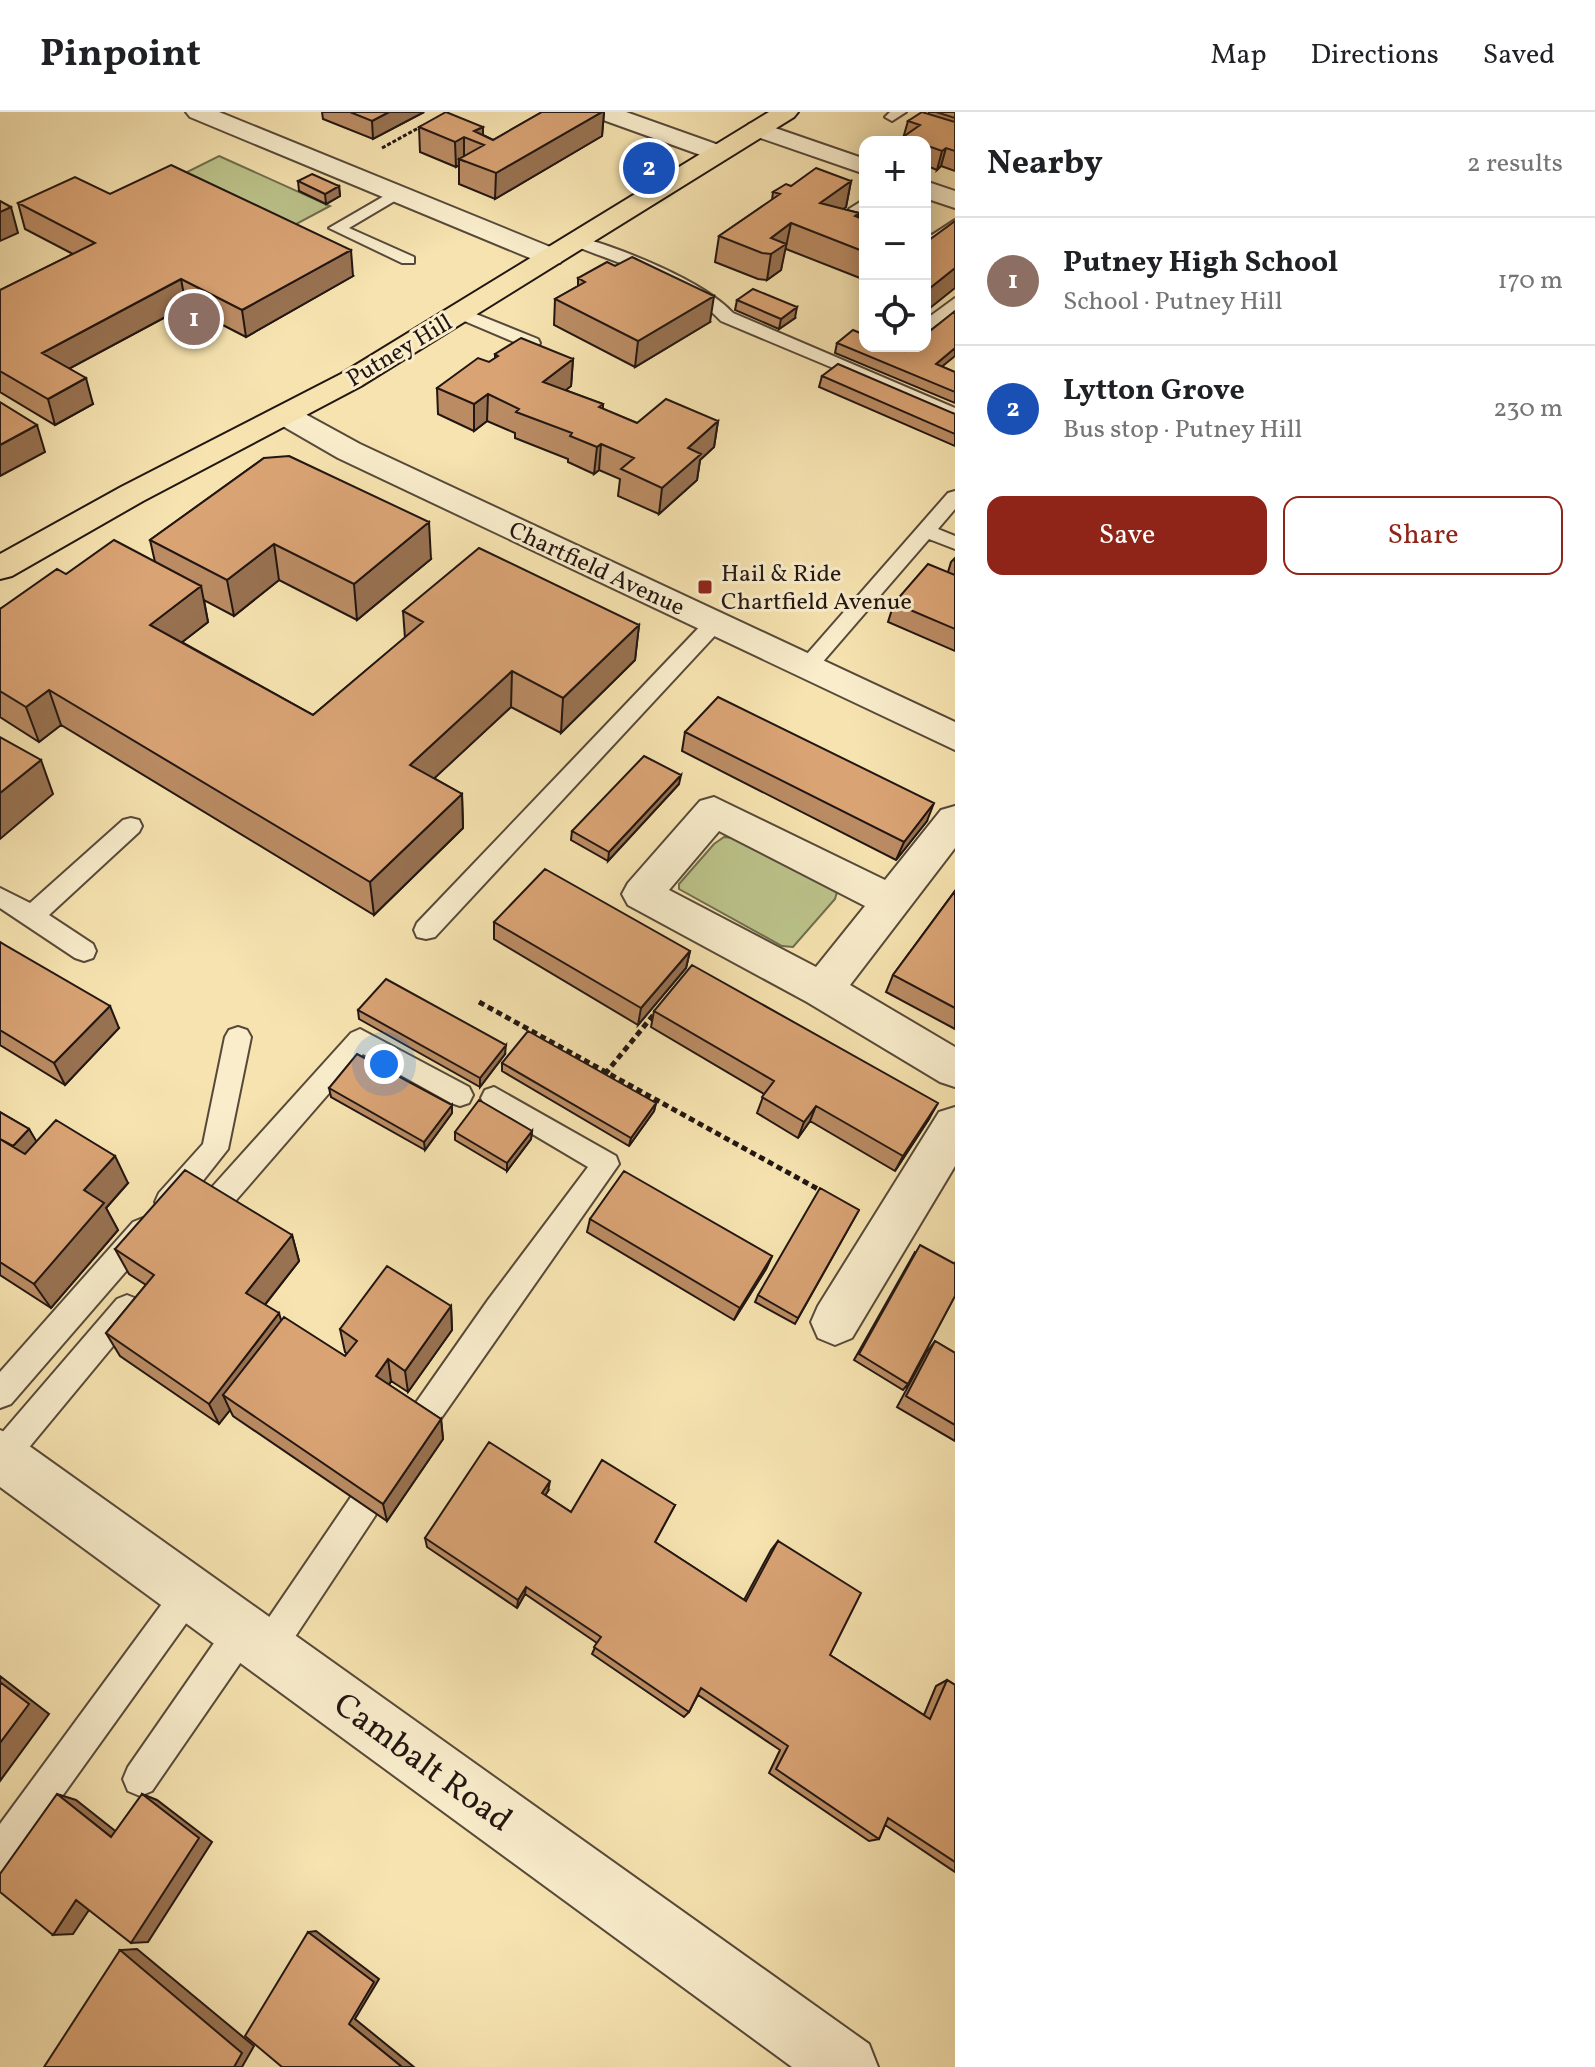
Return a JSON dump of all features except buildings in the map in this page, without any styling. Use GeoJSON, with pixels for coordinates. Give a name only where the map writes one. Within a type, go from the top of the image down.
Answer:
{"type":"FeatureCollection","features":[{"type":"Feature","properties":{"kind":"main road","name":"Putney Hill"},"geometry":{"type":"LineString","coordinates":[[0,568],[132,494],[285,415],[461,313],[786,112]]}},
{"type":"Feature","properties":{"kind":"street"},"geometry":{"type":"LineString","coordinates":[[198,112],[551,257]]}},
{"type":"Feature","properties":{"kind":"street"},"geometry":{"type":"LineString","coordinates":[[603,112],[718,153]]}},
{"type":"Feature","properties":{"kind":"street"},"geometry":{"type":"LineString","coordinates":[[758,129],[859,165]]}},
{"type":"Feature","properties":{"kind":"street"},"geometry":{"type":"LineString","coordinates":[[931,191],[955,200]]}},
{"type":"Feature","properties":{"kind":"street","name":"Chartfield Avenue"},"geometry":{"type":"LineString","coordinates":[[285,415],[349,451],[955,737]]}},
{"type":"Feature","properties":{"kind":"street"},"geometry":{"type":"LineString","coordinates":[[890,901],[714,811],[642,894],[822,990],[955,1069]]}},
{"type":"Feature","properties":{"kind":"street"},"geometry":{"type":"LineString","coordinates":[[822,990],[955,820]]}},
{"type":"Feature","properties":{"kind":"street"},"geometry":{"type":"LineString","coordinates":[[835,1322],[955,1126]]}},
{"type":"Feature","properties":{"kind":"street","name":"Cambalt Road"},"geometry":{"type":"LineString","coordinates":[[0,1456],[846,2067]]}},
{"type":"Feature","properties":{"kind":"lane"},"geometry":{"type":"LineString","coordinates":[[398,193],[337,228],[408,260]]}},
{"type":"Feature","properties":{"kind":"lane"},"geometry":{"type":"LineString","coordinates":[[931,240],[934,241],[955,225]]}},
{"type":"Feature","properties":{"kind":"lane"},"geometry":{"type":"LineString","coordinates":[[576,241],[684,286],[721,307],[727,317],[955,414]]}},
{"type":"Feature","properties":{"kind":"lane"},"geometry":{"type":"LineString","coordinates":[[931,323],[955,303]]}},
{"type":"Feature","properties":{"kind":"lane"},"geometry":{"type":"LineString","coordinates":[[461,313],[532,343]]}},
{"type":"Feature","properties":{"kind":"lane"},"geometry":{"type":"LineString","coordinates":[[807,667],[955,497]]}},
{"type":"Feature","properties":{"kind":"lane"},"geometry":{"type":"LineString","coordinates":[[925,531],[955,543]]}},
{"type":"Feature","properties":{"kind":"lane"},"geometry":{"type":"LineString","coordinates":[[426,930],[715,623]]}},
{"type":"Feature","properties":{"kind":"lane"},"geometry":{"type":"LineString","coordinates":[[32,916],[131,826]]}},
{"type":"Feature","properties":{"kind":"lane"},"geometry":{"type":"LineString","coordinates":[[0,897],[84,951]]}},
{"type":"Feature","properties":{"kind":"lane"},"geometry":{"type":"LineString","coordinates":[[0,1394],[215,1149],[238,1037]]}},
{"type":"Feature","properties":{"kind":"lane"},"geometry":{"type":"LineString","coordinates":[[214,1205],[360,1040],[460,1095]]}},
{"type":"Feature","properties":{"kind":"lane"},"geometry":{"type":"LineString","coordinates":[[419,1424],[498,1309],[606,1164],[494,1098]]}},
{"type":"Feature","properties":{"kind":"lane"},"geometry":{"type":"LineString","coordinates":[[0,1456],[142,1290]]}},
{"type":"Feature","properties":{"kind":"lane"},"geometry":{"type":"LineString","coordinates":[[140,1779],[364,1505]]}},
{"type":"Feature","properties":{"kind":"lane"},"geometry":{"type":"LineString","coordinates":[[0,1854],[189,1593]]}},
{"type":"Feature","properties":{"kind":"path"},"geometry":{"type":"LineString","coordinates":[[341,170],[423,126]]}},
{"type":"Feature","properties":{"kind":"path"},"geometry":{"type":"LineString","coordinates":[[479,1002],[890,1229]]}},
{"type":"Feature","properties":{"kind":"path"},"geometry":{"type":"LineString","coordinates":[[605,1074],[662,1005]]}},
{"type":"Feature","properties":{"kind":"green space"},"geometry":{"type":"Polygon","coordinates":[[[219,156],[330,206],[274,236],[165,183],[219,156]]]}},
{"type":"Feature","properties":{"kind":"green space"},"geometry":{"type":"Polygon","coordinates":[[[724,837],[733,838],[837,892],[835,899],[793,947],[782,946],[679,889],[679,884],[724,837]]]}},
{"type":"Feature","properties":{"kind":"place","name":"Lytton Grove"},"geometry":{"type":"Point","coordinates":[649,168]}},
{"type":"Feature","properties":{"kind":"place","name":"Putney High School"},"geometry":{"type":"Point","coordinates":[194,319]}},
{"type":"Feature","properties":{"kind":"place","name":"Hail & Ride Chartfield Avenue"},"geometry":{"type":"Point","coordinates":[705,587]}}]}
